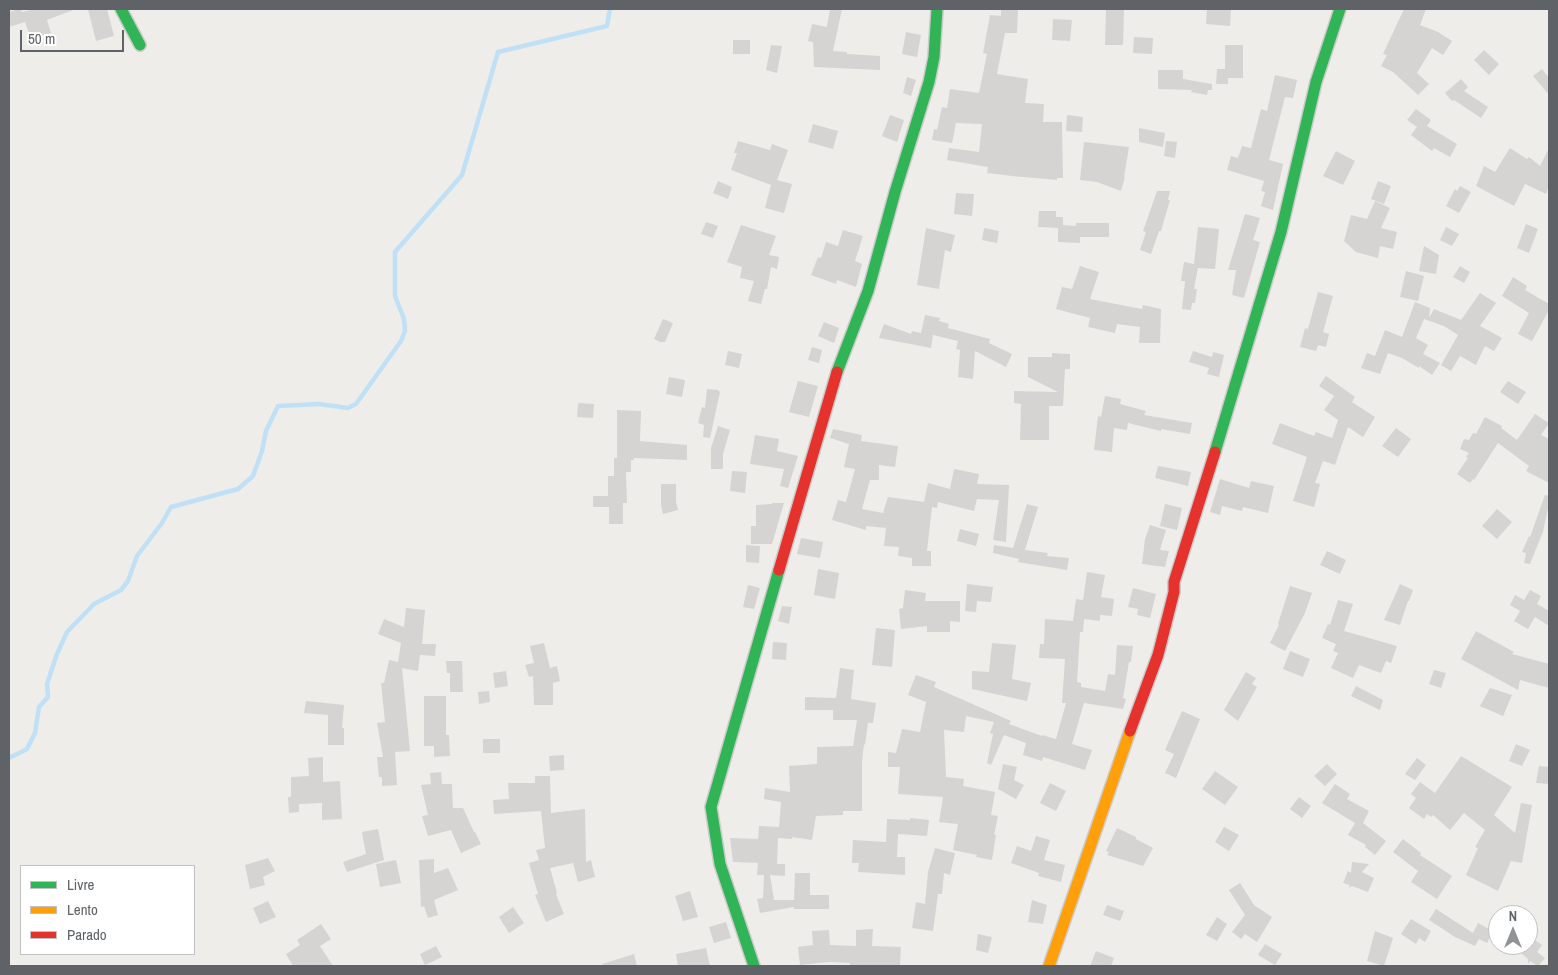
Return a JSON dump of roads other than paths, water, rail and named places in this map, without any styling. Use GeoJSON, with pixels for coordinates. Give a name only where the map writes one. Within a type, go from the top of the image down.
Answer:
{"type":"FeatureCollection","features":[{"type":"Feature","properties":{"kind":"street"},"geometry":{"type":"LineString","coordinates":[[121,9],[140,45]]}},
{"type":"Feature","properties":{"kind":"street"},"geometry":{"type":"LineString","coordinates":[[754,966],[720,864],[711,807],[817,436],[838,368],[868,291],[895,192],[929,82],[934,57],[937,9]]}},
{"type":"Feature","properties":{"kind":"street"},"geometry":{"type":"LineString","coordinates":[[1049,966],[1121,755],[1158,655],[1174,592],[1174,582],[1276,251],[1316,82],[1340,9]]}},
{"type":"Feature","properties":{"kind":"waterway"},"geometry":{"type":"LineString","coordinates":[[9,758],[27,749],[35,733],[39,707],[48,697],[47,684],[67,632],[94,604],[121,590],[128,581],[137,556],[162,523],[171,507],[238,489],[253,476],[262,451],[266,431],[278,406],[319,404],[348,408],[356,404],[401,341],[405,331],[404,319],[395,296],[395,252],[462,175],[498,52],[607,26],[610,9]]}}]}
